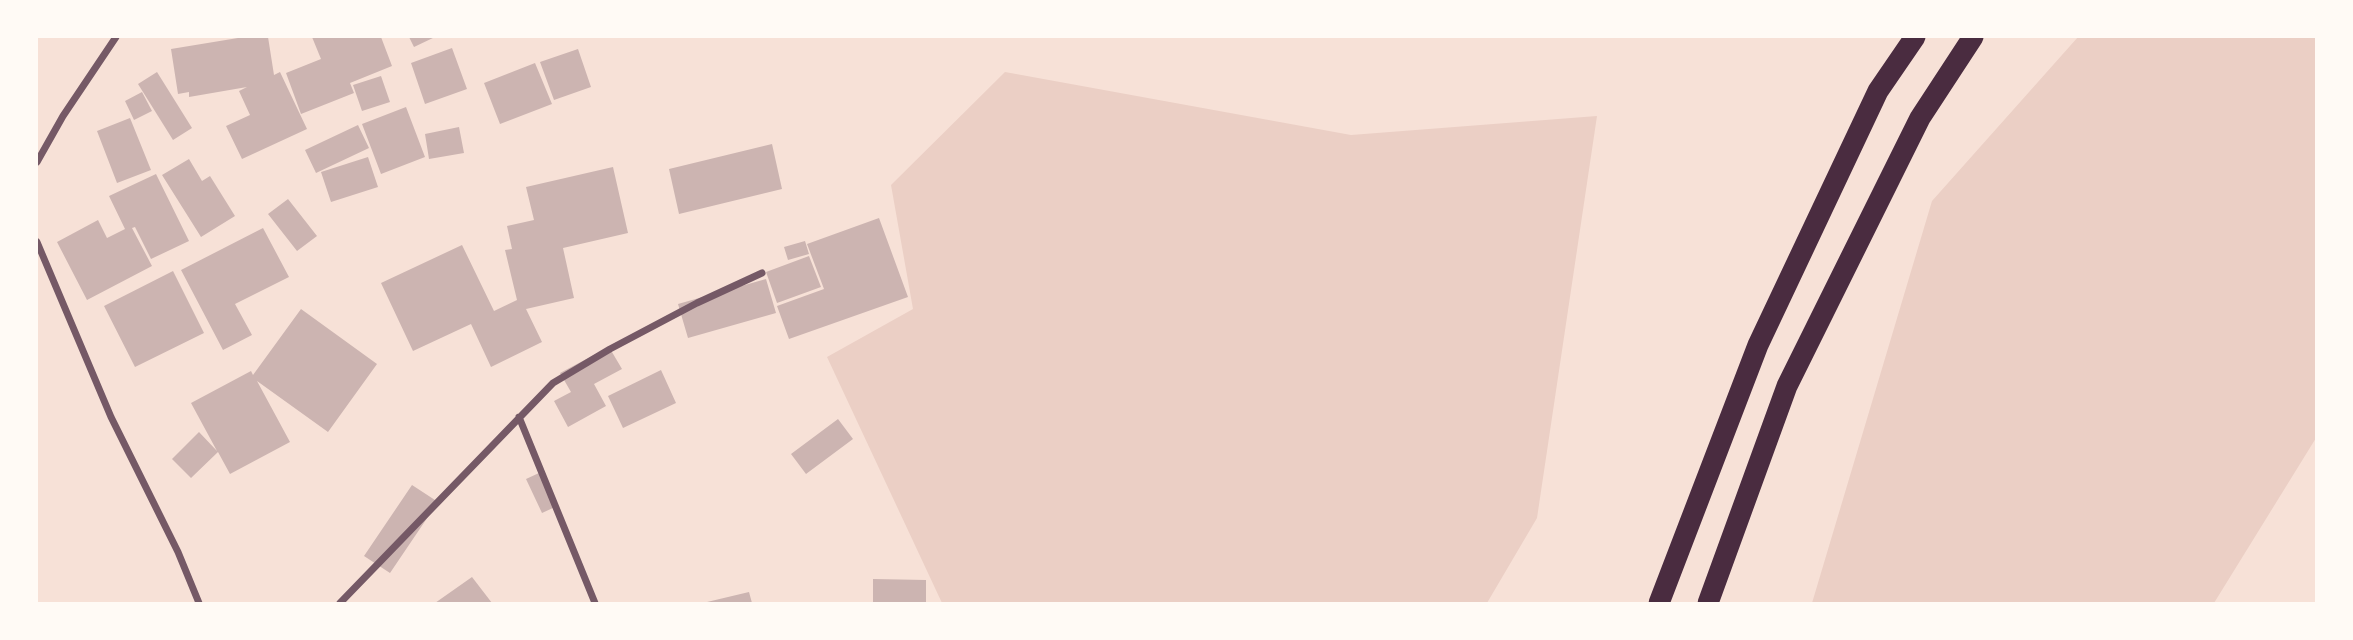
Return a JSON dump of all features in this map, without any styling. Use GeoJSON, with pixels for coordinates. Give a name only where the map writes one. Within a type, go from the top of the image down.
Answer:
{"type":"FeatureCollection","features":[{"type":"Feature","properties":{"kind":"highway"},"geometry":{"type":"LineString","coordinates":[[1659,603],[1758,345],[1878,91],[1915,37]]}},
{"type":"Feature","properties":{"kind":"highway"},"geometry":{"type":"LineString","coordinates":[[1708,603],[1787,386],[1920,118],[1973,37]]}},
{"type":"Feature","properties":{"kind":"street"},"geometry":{"type":"LineString","coordinates":[[37,162],[63,116],[116,37]]}},
{"type":"Feature","properties":{"kind":"street"},"geometry":{"type":"LineString","coordinates":[[37,242],[111,417],[178,552],[199,603]]}},
{"type":"Feature","properties":{"kind":"street"},"geometry":{"type":"LineString","coordinates":[[340,603],[553,383],[697,303],[762,273]]}},
{"type":"Feature","properties":{"kind":"street"},"geometry":{"type":"LineString","coordinates":[[519,417],[595,603]]}},
{"type":"Feature","properties":{"kind":"shaded area"},"geometry":{"type":"Polygon","coordinates":[[[2078,37],[2316,37],[2316,438],[2214,603],[1812,603],[1932,201],[2078,37]]]}},
{"type":"Feature","properties":{"kind":"shaded area"},"geometry":{"type":"Polygon","coordinates":[[[1005,72],[1351,135],[1597,116],[1537,518],[1487,603],[942,603],[827,357],[913,309],[891,185],[1005,72]]]}},
{"type":"Feature","properties":{"kind":"building"},"geometry":{"type":"Polygon","coordinates":[[[244,37],[268,37],[274,75],[280,72],[307,129],[242,159],[226,126],[250,115],[239,91],[247,87],[189,97],[189,92],[178,94],[171,49],[244,37]]]}},
{"type":"Feature","properties":{"kind":"building"},"geometry":{"type":"Polygon","coordinates":[[[312,37],[381,37],[392,66],[350,83],[354,93],[301,114],[286,73],[321,59],[312,37]]]}},
{"type":"Feature","properties":{"kind":"building"},"geometry":{"type":"Polygon","coordinates":[[[409,37],[435,37],[414,47],[409,37]]]}},
{"type":"Feature","properties":{"kind":"building"},"geometry":{"type":"Polygon","coordinates":[[[452,48],[467,89],[425,104],[411,63],[452,48]]]}},
{"type":"Feature","properties":{"kind":"building"},"geometry":{"type":"Polygon","coordinates":[[[578,49],[591,87],[554,100],[540,62],[578,49]]]}},
{"type":"Feature","properties":{"kind":"building"},"geometry":{"type":"Polygon","coordinates":[[[535,63],[552,104],[500,124],[484,83],[535,63]]]}},
{"type":"Feature","properties":{"kind":"building"},"geometry":{"type":"Polygon","coordinates":[[[157,72],[192,128],[173,140],[138,84],[157,72]]]}},
{"type":"Feature","properties":{"kind":"building"},"geometry":{"type":"Polygon","coordinates":[[[381,76],[390,102],[362,111],[353,85],[381,76]]]}},
{"type":"Feature","properties":{"kind":"building"},"geometry":{"type":"Polygon","coordinates":[[[142,92],[152,111],[134,120],[125,101],[142,92]]]}},
{"type":"Feature","properties":{"kind":"building"},"geometry":{"type":"Polygon","coordinates":[[[406,107],[425,157],[381,174],[362,124],[406,107]]]}},
{"type":"Feature","properties":{"kind":"building"},"geometry":{"type":"Polygon","coordinates":[[[130,118],[151,170],[117,183],[97,131],[130,118]]]}},
{"type":"Feature","properties":{"kind":"building"},"geometry":{"type":"Polygon","coordinates":[[[358,125],[369,148],[316,173],[305,150],[358,125]]]}},
{"type":"Feature","properties":{"kind":"building"},"geometry":{"type":"Polygon","coordinates":[[[459,127],[464,153],[429,159],[425,134],[459,127]]]}},
{"type":"Feature","properties":{"kind":"building"},"geometry":{"type":"Polygon","coordinates":[[[772,144],[782,189],[679,214],[669,169],[772,144]]]}},
{"type":"Feature","properties":{"kind":"building"},"geometry":{"type":"Polygon","coordinates":[[[368,157],[378,187],[331,202],[321,172],[368,157]]]}},
{"type":"Feature","properties":{"kind":"building"},"geometry":{"type":"Polygon","coordinates":[[[189,159],[202,181],[210,176],[235,216],[201,237],[162,175],[189,159]]]}},
{"type":"Feature","properties":{"kind":"building"},"geometry":{"type":"Polygon","coordinates":[[[613,167],[628,233],[563,248],[574,298],[526,309],[542,342],[491,367],[471,324],[413,351],[381,283],[462,245],[494,311],[517,300],[505,250],[512,249],[507,226],[534,220],[526,187],[613,167]]]}},
{"type":"Feature","properties":{"kind":"building"},"geometry":{"type":"Polygon","coordinates":[[[156,174],[189,241],[151,259],[135,227],[132,228],[152,266],[87,300],[57,242],[98,220],[107,238],[125,229],[109,196],[156,174]]]}},
{"type":"Feature","properties":{"kind":"building"},"geometry":{"type":"Polygon","coordinates":[[[288,199],[317,236],[297,251],[268,214],[288,199]]]}},
{"type":"Feature","properties":{"kind":"building"},"geometry":{"type":"Polygon","coordinates":[[[879,218],[908,297],[789,339],[777,306],[824,289],[807,244],[879,218]]]}},
{"type":"Feature","properties":{"kind":"building"},"geometry":{"type":"Polygon","coordinates":[[[263,228],[289,277],[235,304],[252,335],[223,350],[181,270],[263,228]]]}},
{"type":"Feature","properties":{"kind":"building"},"geometry":{"type":"Polygon","coordinates":[[[805,241],[809,254],[788,260],[784,247],[805,241]]]}},
{"type":"Feature","properties":{"kind":"building"},"geometry":{"type":"Polygon","coordinates":[[[809,256],[821,287],[777,303],[766,272],[809,256]]]}},
{"type":"Feature","properties":{"kind":"building"},"geometry":{"type":"Polygon","coordinates":[[[173,271],[204,333],[135,367],[104,306],[173,271]]]}},
{"type":"Feature","properties":{"kind":"building"},"geometry":{"type":"Polygon","coordinates":[[[766,279],[776,313],[688,338],[678,304],[766,279]]]}},
{"type":"Feature","properties":{"kind":"building"},"geometry":{"type":"Polygon","coordinates":[[[301,309],[377,364],[328,432],[257,381],[290,442],[230,474],[218,452],[191,478],[172,459],[199,432],[217,451],[191,403],[251,371],[253,375],[301,309]]]}},
{"type":"Feature","properties":{"kind":"building"},"geometry":{"type":"Polygon","coordinates":[[[609,347],[622,369],[594,384],[606,406],[568,427],[554,401],[571,392],[560,373],[609,347]]]}},
{"type":"Feature","properties":{"kind":"building"},"geometry":{"type":"Polygon","coordinates":[[[661,370],[676,403],[623,428],[608,396],[661,370]]]}},
{"type":"Feature","properties":{"kind":"building"},"geometry":{"type":"Polygon","coordinates":[[[838,419],[853,439],[806,474],[791,454],[838,419]]]}},
{"type":"Feature","properties":{"kind":"building"},"geometry":{"type":"Polygon","coordinates":[[[539,473],[555,507],[542,513],[526,479],[539,473]]]}},
{"type":"Feature","properties":{"kind":"building"},"geometry":{"type":"Polygon","coordinates":[[[412,485],[438,502],[390,573],[364,556],[412,485]]]}},
{"type":"Feature","properties":{"kind":"building"},"geometry":{"type":"Polygon","coordinates":[[[472,577],[492,603],[435,603],[472,577]]]}},
{"type":"Feature","properties":{"kind":"building"},"geometry":{"type":"Polygon","coordinates":[[[873,579],[926,580],[926,603],[873,603],[873,579]]]}},
{"type":"Feature","properties":{"kind":"building"},"geometry":{"type":"Polygon","coordinates":[[[749,592],[752,603],[707,603],[707,602],[749,592]]]}}]}
